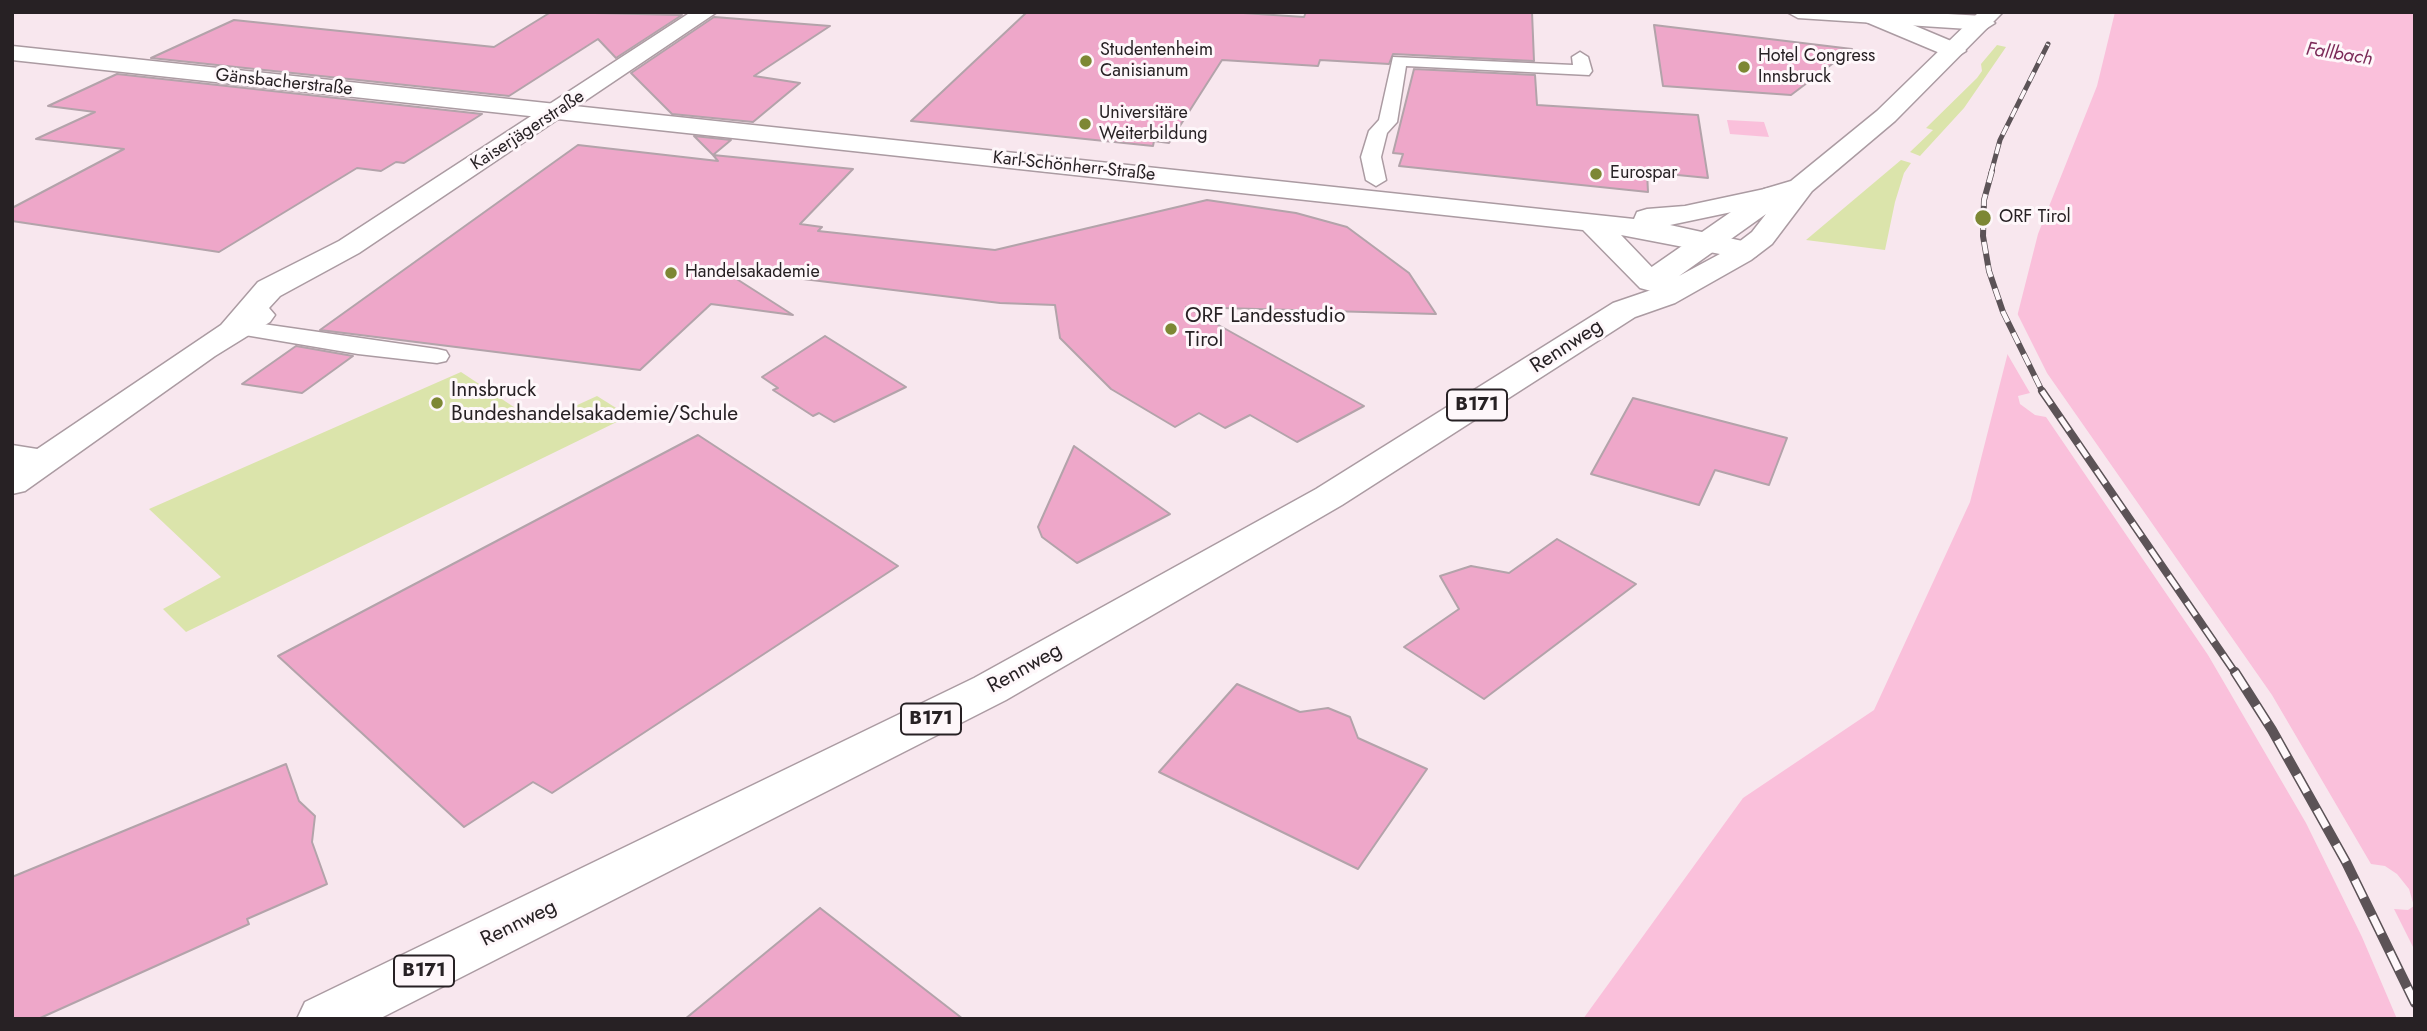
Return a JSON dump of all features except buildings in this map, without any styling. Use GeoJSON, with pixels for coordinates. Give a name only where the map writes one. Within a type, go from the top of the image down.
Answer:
{"type":"FeatureCollection","features":[{"type":"Feature","properties":{"kind":"street","name":"Kaiserjägerstraße"},"geometry":{"type":"LineString","coordinates":[[12,483],[28,458],[235,327],[296,296],[349,247],[706,12]]}},
{"type":"Feature","properties":{"kind":"street"},"geometry":{"type":"LineString","coordinates":[[1798,12],[1874,17],[1988,18]]}},
{"type":"Feature","properties":{"kind":"street"},"geometry":{"type":"LineString","coordinates":[[1874,17],[1955,51]]}},
{"type":"Feature","properties":{"kind":"street","name":"Rennweg"},"geometry":{"type":"LineString","coordinates":[[325,1019],[990,689],[1329,497],[1624,310],[1664,296],[1746,250],[1773,225],[1802,185],[1886,116],[1988,18]]}},
{"type":"Feature","properties":{"kind":"street","name":"Gänsbacherstraße"},"geometry":{"type":"LineString","coordinates":[[12,52],[556,113]]}},
{"type":"Feature","properties":{"kind":"street","name":"Karl-Schönherr-Straße"},"geometry":{"type":"LineString","coordinates":[[556,113],[1373,190],[1592,222],[1746,250]]}},
{"type":"Feature","properties":{"kind":"street","name":"Rennweg"},"geometry":{"type":"LineString","coordinates":[[1624,310],[1651,282],[1707,242],[1774,195],[1802,185]]}},
{"type":"Feature","properties":{"kind":"street","name":"Karl-Schönherr-Straße"},"geometry":{"type":"LineString","coordinates":[[1592,222],[1685,215],[1774,195]]}},
{"type":"Feature","properties":{"kind":"street"},"geometry":{"type":"LineString","coordinates":[[1592,222],[1651,282]]}},
{"type":"Feature","properties":{"kind":"lane"},"geometry":{"type":"LineString","coordinates":[[1373,190],[1389,158],[1393,132],[1388,122],[1399,61],[1584,71],[1580,57]]}},
{"type":"Feature","properties":{"kind":"lane"},"geometry":{"type":"LineString","coordinates":[[235,327],[358,348],[437,356]]}},
{"type":"Feature","properties":{"kind":"green space"},"geometry":{"type":"Polygon","coordinates":[[[1997,45],[2006,47],[1964,108],[1920,156],[1910,152],[1933,130],[1926,128],[1977,78],[1982,71],[1981,64],[1997,45]]]}},
{"type":"Feature","properties":{"kind":"green space"},"geometry":{"type":"Polygon","coordinates":[[[1901,160],[1911,163],[1904,173],[1895,202],[1885,250],[1806,240],[1901,160]]]}},
{"type":"Feature","properties":{"kind":"green space"},"geometry":{"type":"Polygon","coordinates":[[[461,372],[538,423],[597,396],[629,416],[186,632],[163,609],[221,577],[149,509],[461,372]]]}},
{"type":"Feature","properties":{"kind":"water","name":"Fallbach"},"geometry":{"type":"Polygon","coordinates":[[[2115,12],[2415,12],[2415,1019],[1583,1019],[1743,798],[1874,710],[1970,502],[2038,234],[2097,86],[2115,12]]]}},
{"type":"Feature","properties":{"kind":"water"},"geometry":{"type":"Polygon","coordinates":[[[1727,120],[1764,122],[1769,137],[1730,134],[1727,120]]]}},
{"type":"Feature","properties":{"kind":"pier"},"geometry":{"type":"Polygon","coordinates":[[[2015,309],[2047,373],[2272,695],[2371,864],[2385,866],[2397,874],[2409,889],[2414,906],[2408,910],[2394,909],[2415,951],[2415,1019],[2397,1019],[2362,937],[2306,823],[2208,655],[2046,417],[2035,415],[2020,404],[2018,396],[2030,393],[2005,350],[2015,309]]]}},
{"type":"Feature","properties":{"kind":"railway"},"geometry":{"type":"LineString","coordinates":[[1991,173],[2000,140],[2048,44]]}},
{"type":"Feature","properties":{"kind":"railway"},"geometry":{"type":"LineString","coordinates":[[1992,171],[1984,200],[1983,236],[1989,271],[2003,312],[2042,391]]}},
{"type":"Feature","properties":{"kind":"railway"},"geometry":{"type":"LineString","coordinates":[[2042,391],[2236,674]]}},
{"type":"Feature","properties":{"kind":"railway"},"geometry":{"type":"LineString","coordinates":[[2235,672],[2272,730],[2346,862],[2415,1003]]}},
{"type":"Feature","properties":{"kind":"place","name":"Studentenheim Canisianum"},"geometry":{"type":"Point","coordinates":[1086,61]}},
{"type":"Feature","properties":{"kind":"place","name":"Hotel Congress Innsbruck"},"geometry":{"type":"Point","coordinates":[1744,67]}},
{"type":"Feature","properties":{"kind":"place","name":"Universitäre Weiterbildung"},"geometry":{"type":"Point","coordinates":[1085,124]}},
{"type":"Feature","properties":{"kind":"place","name":"Eurospar"},"geometry":{"type":"Point","coordinates":[1596,174]}},
{"type":"Feature","properties":{"kind":"place","name":"ORF Tirol"},"geometry":{"type":"Point","coordinates":[1983,218]}},
{"type":"Feature","properties":{"kind":"place","name":"Handelsakademie"},"geometry":{"type":"Point","coordinates":[671,273]}},
{"type":"Feature","properties":{"kind":"place","name":"ORF Landesstudio Tirol"},"geometry":{"type":"Point","coordinates":[1171,329]}},
{"type":"Feature","properties":{"kind":"place","name":"Innsbruck Bundeshandelsakademie/Schule"},"geometry":{"type":"Point","coordinates":[437,403]}}]}
